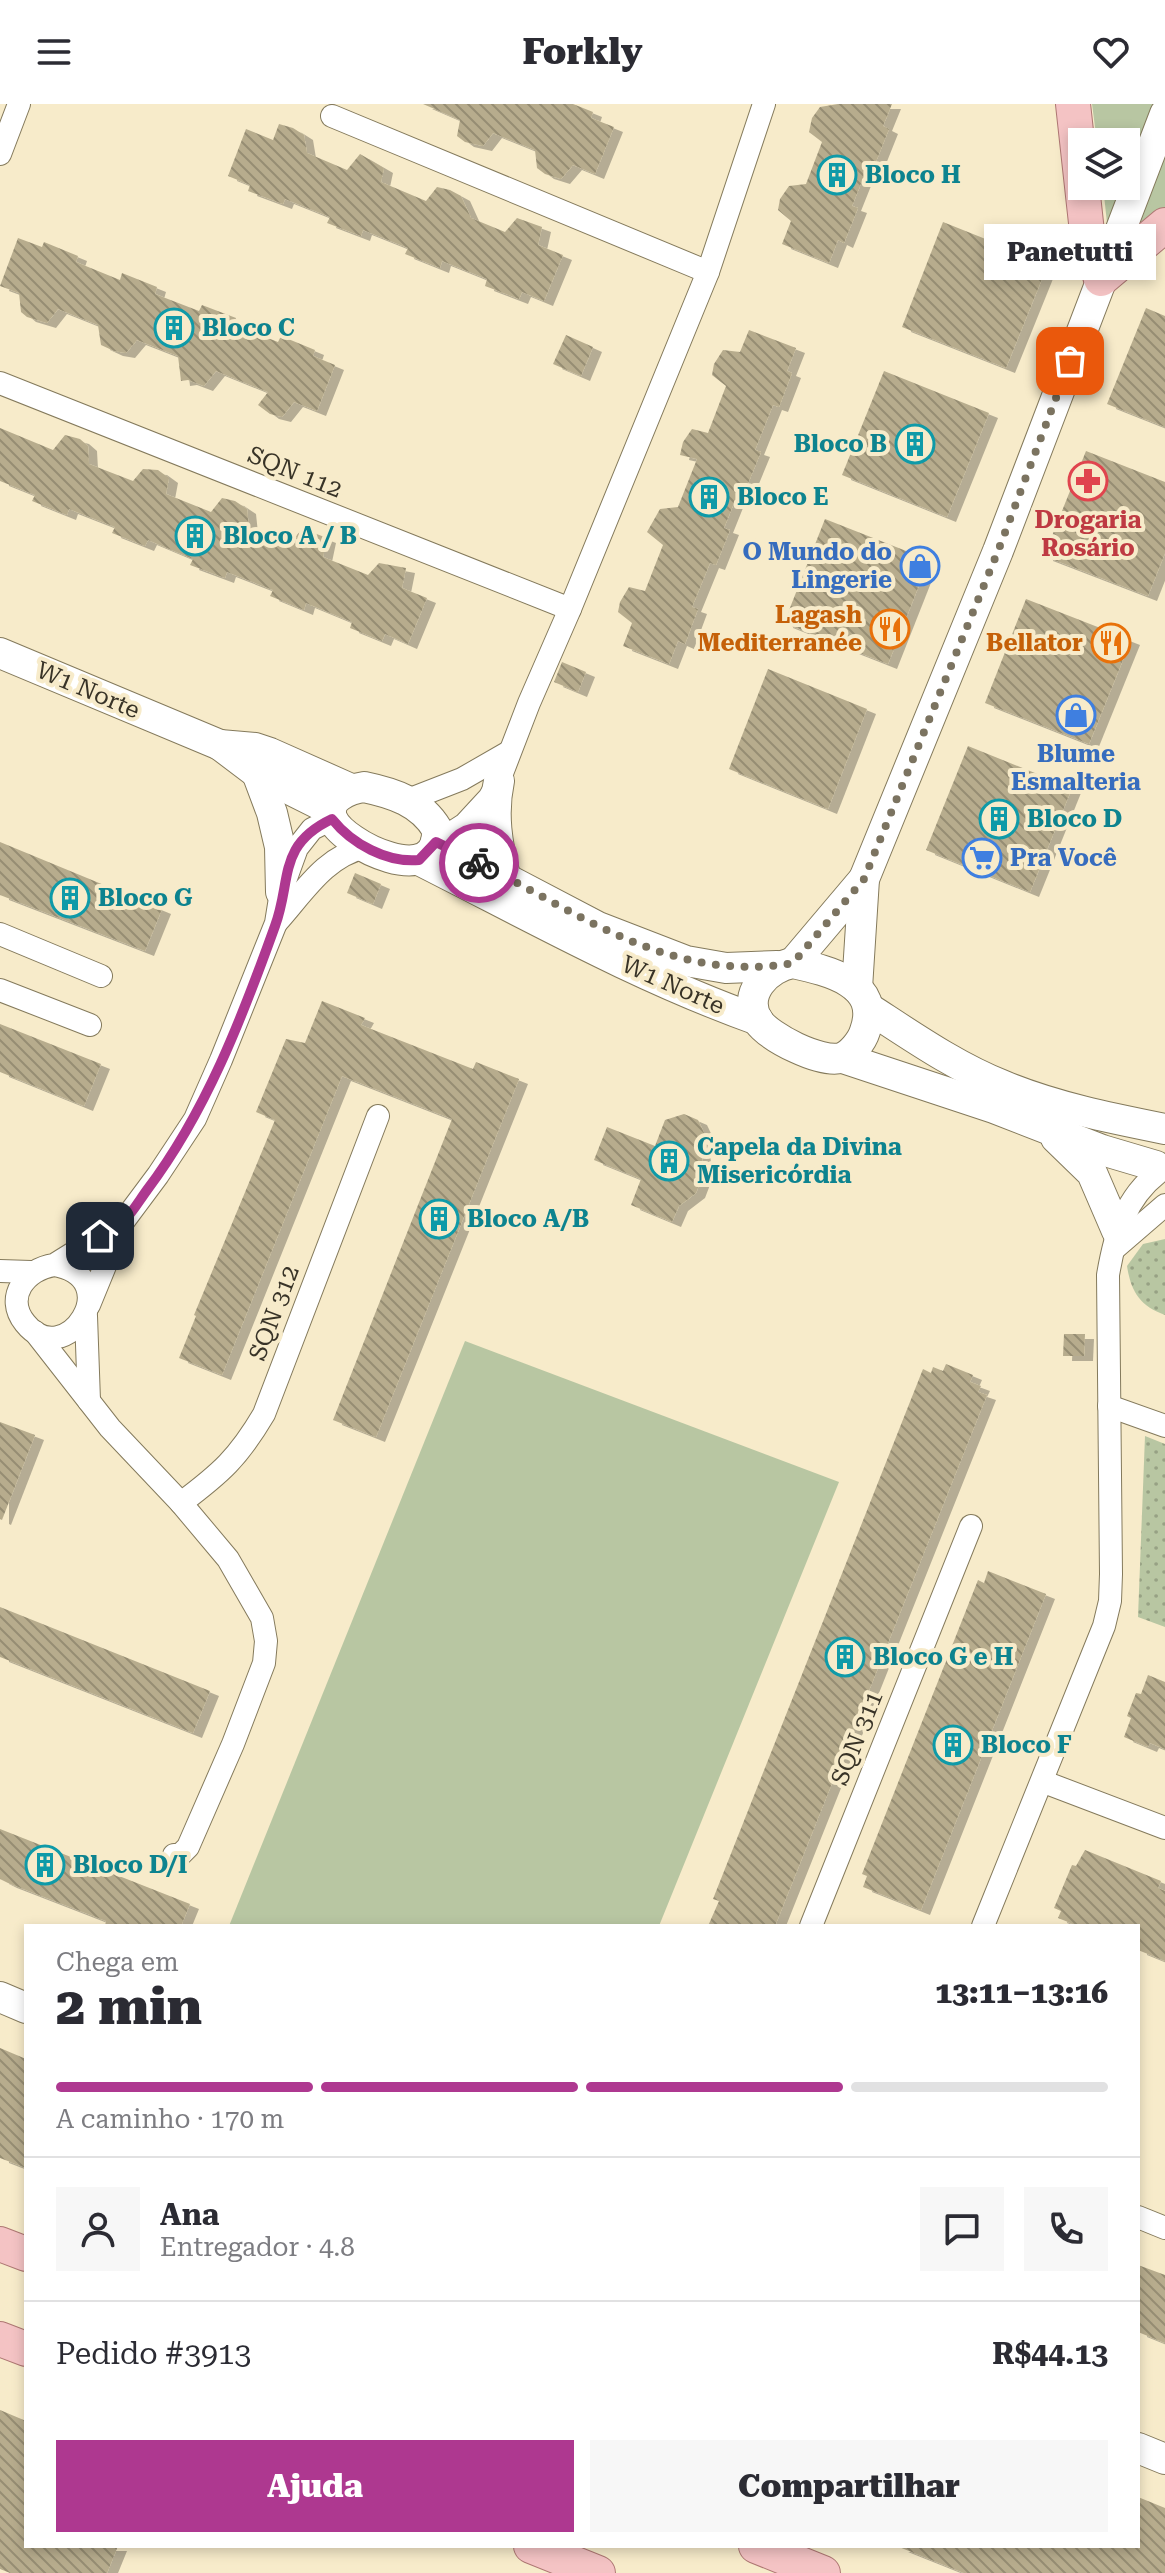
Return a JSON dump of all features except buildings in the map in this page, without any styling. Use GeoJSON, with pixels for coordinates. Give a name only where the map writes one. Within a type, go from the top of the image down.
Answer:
{"type":"FeatureCollection","features":[{"type":"Feature","properties":{"kind":"main road"},"geometry":{"type":"LineString","coordinates":[[1073,104],[1087,232],[1101,279],[1165,225]]}},
{"type":"Feature","properties":{"kind":"main road"},"geometry":{"type":"LineString","coordinates":[[0,2244],[24,2253]]}},
{"type":"Feature","properties":{"kind":"main road"},"geometry":{"type":"LineString","coordinates":[[0,2339],[24,2348]]}},
{"type":"Feature","properties":{"kind":"main road"},"geometry":{"type":"LineString","coordinates":[[536,2548],[598,2573]]}},
{"type":"Feature","properties":{"kind":"main road"},"geometry":{"type":"LineString","coordinates":[[761,2548],[823,2573]]}},
{"type":"Feature","properties":{"kind":"street"},"geometry":{"type":"LineString","coordinates":[[0,154],[19,104]]}},
{"type":"Feature","properties":{"kind":"street"},"geometry":{"type":"LineString","coordinates":[[338,806],[338,826],[366,847],[402,862],[465,824],[489,798],[499,781],[708,272],[764,104]]}},
{"type":"Feature","properties":{"kind":"street"},"geometry":{"type":"LineString","coordinates":[[1160,1172],[994,1108],[843,1058],[827,1058],[803,1051],[765,1027],[758,1020],[754,1007],[755,995],[765,975],[785,964],[864,879],[998,551],[1165,114]]}},
{"type":"Feature","properties":{"kind":"street"},"geometry":{"type":"LineString","coordinates":[[332,116],[708,272]]}},
{"type":"Feature","properties":{"kind":"street","name":"SQN 112"},"geometry":{"type":"LineString","coordinates":[[0,383],[570,609]]}},
{"type":"Feature","properties":{"kind":"street","name":"W1 Norte"},"geometry":{"type":"LineString","coordinates":[[0,653],[220,745],[257,773],[338,806]]}},
{"type":"Feature","properties":{"kind":"street","name":"W1 Norte"},"geometry":{"type":"LineString","coordinates":[[220,745],[255,748],[270,753],[338,806]]}},
{"type":"Feature","properties":{"kind":"street"},"geometry":{"type":"LineString","coordinates":[[408,800],[452,784],[509,752]]}},
{"type":"Feature","properties":{"kind":"street"},"geometry":{"type":"LineString","coordinates":[[257,773],[272,813],[280,847],[281,892]]}},
{"type":"Feature","properties":{"kind":"street"},"geometry":{"type":"LineString","coordinates":[[499,781],[496,835],[505,876]]}},
{"type":"Feature","properties":{"kind":"street"},"geometry":{"type":"LineString","coordinates":[[35,1332],[58,1337],[70,1333],[87,1310],[123,1222],[195,1119],[276,923],[281,892],[291,861],[303,838],[364,787],[408,800],[433,821],[437,829],[431,846]]}},
{"type":"Feature","properties":{"kind":"street","name":"W1 Norte"},"geometry":{"type":"LineString","coordinates":[[431,846],[505,876],[598,927],[686,961],[726,968],[785,964]]}},
{"type":"Feature","properties":{"kind":"street","name":"W1 Norte"},"geometry":{"type":"LineString","coordinates":[[431,846],[637,970],[686,993],[758,1020]]}},
{"type":"Feature","properties":{"kind":"street"},"geometry":{"type":"LineString","coordinates":[[276,923],[339,855],[366,847]]}},
{"type":"Feature","properties":{"kind":"street"},"geometry":{"type":"LineString","coordinates":[[843,1058],[856,1047],[864,1034],[864,879]]}},
{"type":"Feature","properties":{"kind":"street"},"geometry":{"type":"LineString","coordinates":[[0,934],[101,976]]}},
{"type":"Feature","properties":{"kind":"street"},"geometry":{"type":"LineString","coordinates":[[785,964],[830,971],[930,1047],[1003,1086],[1060,1106],[1165,1131],[1156,1145],[1160,1172]]}},
{"type":"Feature","properties":{"kind":"street"},"geometry":{"type":"LineString","coordinates":[[0,990],[90,1025]]}},
{"type":"Feature","properties":{"kind":"street","name":"SQN 312"},"geometry":{"type":"LineString","coordinates":[[181,1503],[224,1471],[246,1444],[264,1414],[378,1116]]}},
{"type":"Feature","properties":{"kind":"street"},"geometry":{"type":"LineString","coordinates":[[1049,1131],[1092,1173],[1115,1240]]}},
{"type":"Feature","properties":{"kind":"street"},"geometry":{"type":"LineString","coordinates":[[984,1924],[1044,1782],[1104,1626],[1110,1601],[1108,1275],[1115,1240],[1136,1193],[1160,1172]]}},
{"type":"Feature","properties":{"kind":"street"},"geometry":{"type":"LineString","coordinates":[[1115,1240],[1165,1205]]}},
{"type":"Feature","properties":{"kind":"street"},"geometry":{"type":"LineString","coordinates":[[0,1271],[31,1272],[54,1265],[123,1222]]}},
{"type":"Feature","properties":{"kind":"street"},"geometry":{"type":"LineString","coordinates":[[54,1265],[76,1273],[88,1292],[89,1401]]}},
{"type":"Feature","properties":{"kind":"street"},"geometry":{"type":"LineString","coordinates":[[31,1272],[8,1300],[110,1428],[181,1503],[240,1576],[262,1618],[266,1641],[264,1663],[188,1847],[180,1855],[174,1855]]}},
{"type":"Feature","properties":{"kind":"street"},"geometry":{"type":"LineString","coordinates":[[1109,1406],[1165,1426]]}},
{"type":"Feature","properties":{"kind":"street","name":"SQN 311"},"geometry":{"type":"LineString","coordinates":[[812,1924],[971,1526]]}},
{"type":"Feature","properties":{"kind":"street"},"geometry":{"type":"LineString","coordinates":[[1044,1782],[1165,1828]]}},
{"type":"Feature","properties":{"kind":"street"},"geometry":{"type":"LineString","coordinates":[[0,1997],[24,2007]]}},
{"type":"Feature","properties":{"kind":"street"},"geometry":{"type":"LineString","coordinates":[[1140,2218],[1165,2228]]}},
{"type":"Feature","properties":{"kind":"street"},"geometry":{"type":"LineString","coordinates":[[1140,2449],[1165,2459]]}},
{"type":"Feature","properties":{"kind":"green space"},"geometry":{"type":"Polygon","coordinates":[[[1092,104],[1155,104],[1140,145],[1140,128],[1095,128],[1092,104]]]}},
{"type":"Feature","properties":{"kind":"green space"},"geometry":{"type":"Polygon","coordinates":[[[1165,144],[1165,210],[1125,245],[1165,144]]]}},
{"type":"Feature","properties":{"kind":"green space"},"geometry":{"type":"Polygon","coordinates":[[[1105,200],[1120,200],[1108,232],[1105,200]]]}},
{"type":"Feature","properties":{"kind":"green space"},"geometry":{"type":"Polygon","coordinates":[[[1165,1239],[1165,1315],[1138,1297],[1127,1266],[1143,1244],[1165,1239]]]}},
{"type":"Feature","properties":{"kind":"green space"},"geometry":{"type":"Polygon","coordinates":[[[465,1341],[839,1482],[660,1924],[230,1924],[465,1341]]]}},
{"type":"Feature","properties":{"kind":"green space"},"geometry":{"type":"Polygon","coordinates":[[[1145,1436],[1165,1444],[1165,1627],[1138,1617],[1145,1436]]]}},
{"type":"Feature","properties":{"kind":"way so far"},"geometry":{"type":"LineString","coordinates":[[479,863],[598,927],[686,961],[726,968],[793,963],[864,879],[998,551],[1070,361]]}},
{"type":"Feature","properties":{"kind":"place","name":"Bloco H"},"geometry":{"type":"Point","coordinates":[837,175]}},
{"type":"Feature","properties":{"kind":"place","name":"Bloco C"},"geometry":{"type":"Point","coordinates":[174,328]}},
{"type":"Feature","properties":{"kind":"place","name":"Panetutti"},"geometry":{"type":"Point","coordinates":[1070,361]}},
{"type":"Feature","properties":{"kind":"place","name":"Bloco B"},"geometry":{"type":"Point","coordinates":[915,444]}},
{"type":"Feature","properties":{"kind":"place","name":"Drogaria Rosário"},"geometry":{"type":"Point","coordinates":[1088,481]}},
{"type":"Feature","properties":{"kind":"place","name":"Bloco E"},"geometry":{"type":"Point","coordinates":[709,497]}},
{"type":"Feature","properties":{"kind":"place","name":"Bloco A / B"},"geometry":{"type":"Point","coordinates":[195,536]}},
{"type":"Feature","properties":{"kind":"place","name":"O Mundo do Lingerie"},"geometry":{"type":"Point","coordinates":[920,566]}},
{"type":"Feature","properties":{"kind":"place","name":"Lagash Mediterranée"},"geometry":{"type":"Point","coordinates":[890,629]}},
{"type":"Feature","properties":{"kind":"place","name":"Bellator"},"geometry":{"type":"Point","coordinates":[1111,643]}},
{"type":"Feature","properties":{"kind":"place","name":"Blume Esmalteria"},"geometry":{"type":"Point","coordinates":[1076,715]}},
{"type":"Feature","properties":{"kind":"place","name":"Bloco D"},"geometry":{"type":"Point","coordinates":[999,819]}},
{"type":"Feature","properties":{"kind":"place","name":"Pra Você"},"geometry":{"type":"Point","coordinates":[982,858]}},
{"type":"Feature","properties":{"kind":"place","name":"Bloco G"},"geometry":{"type":"Point","coordinates":[70,898]}},
{"type":"Feature","properties":{"kind":"place","name":"Capela da Divina Misericórdia"},"geometry":{"type":"Point","coordinates":[669,1161]}},
{"type":"Feature","properties":{"kind":"place","name":"Bloco A/B"},"geometry":{"type":"Point","coordinates":[439,1219]}},
{"type":"Feature","properties":{"kind":"place","name":"Bloco G e H"},"geometry":{"type":"Point","coordinates":[845,1657]}},
{"type":"Feature","properties":{"kind":"place","name":"Bloco F"},"geometry":{"type":"Point","coordinates":[953,1745]}},
{"type":"Feature","properties":{"kind":"place","name":"Bloco D/I"},"geometry":{"type":"Point","coordinates":[45,1865]}},
{"type":"Feature","properties":{"kind":"route"},"geometry":{"type":"LineString","coordinates":[[100,1236],[123,1222],[195,1119],[276,923],[281,892],[291,861],[303,838],[312,829],[332,819],[366,847],[402,862],[419,860],[436,842],[479,863]]}}]}
